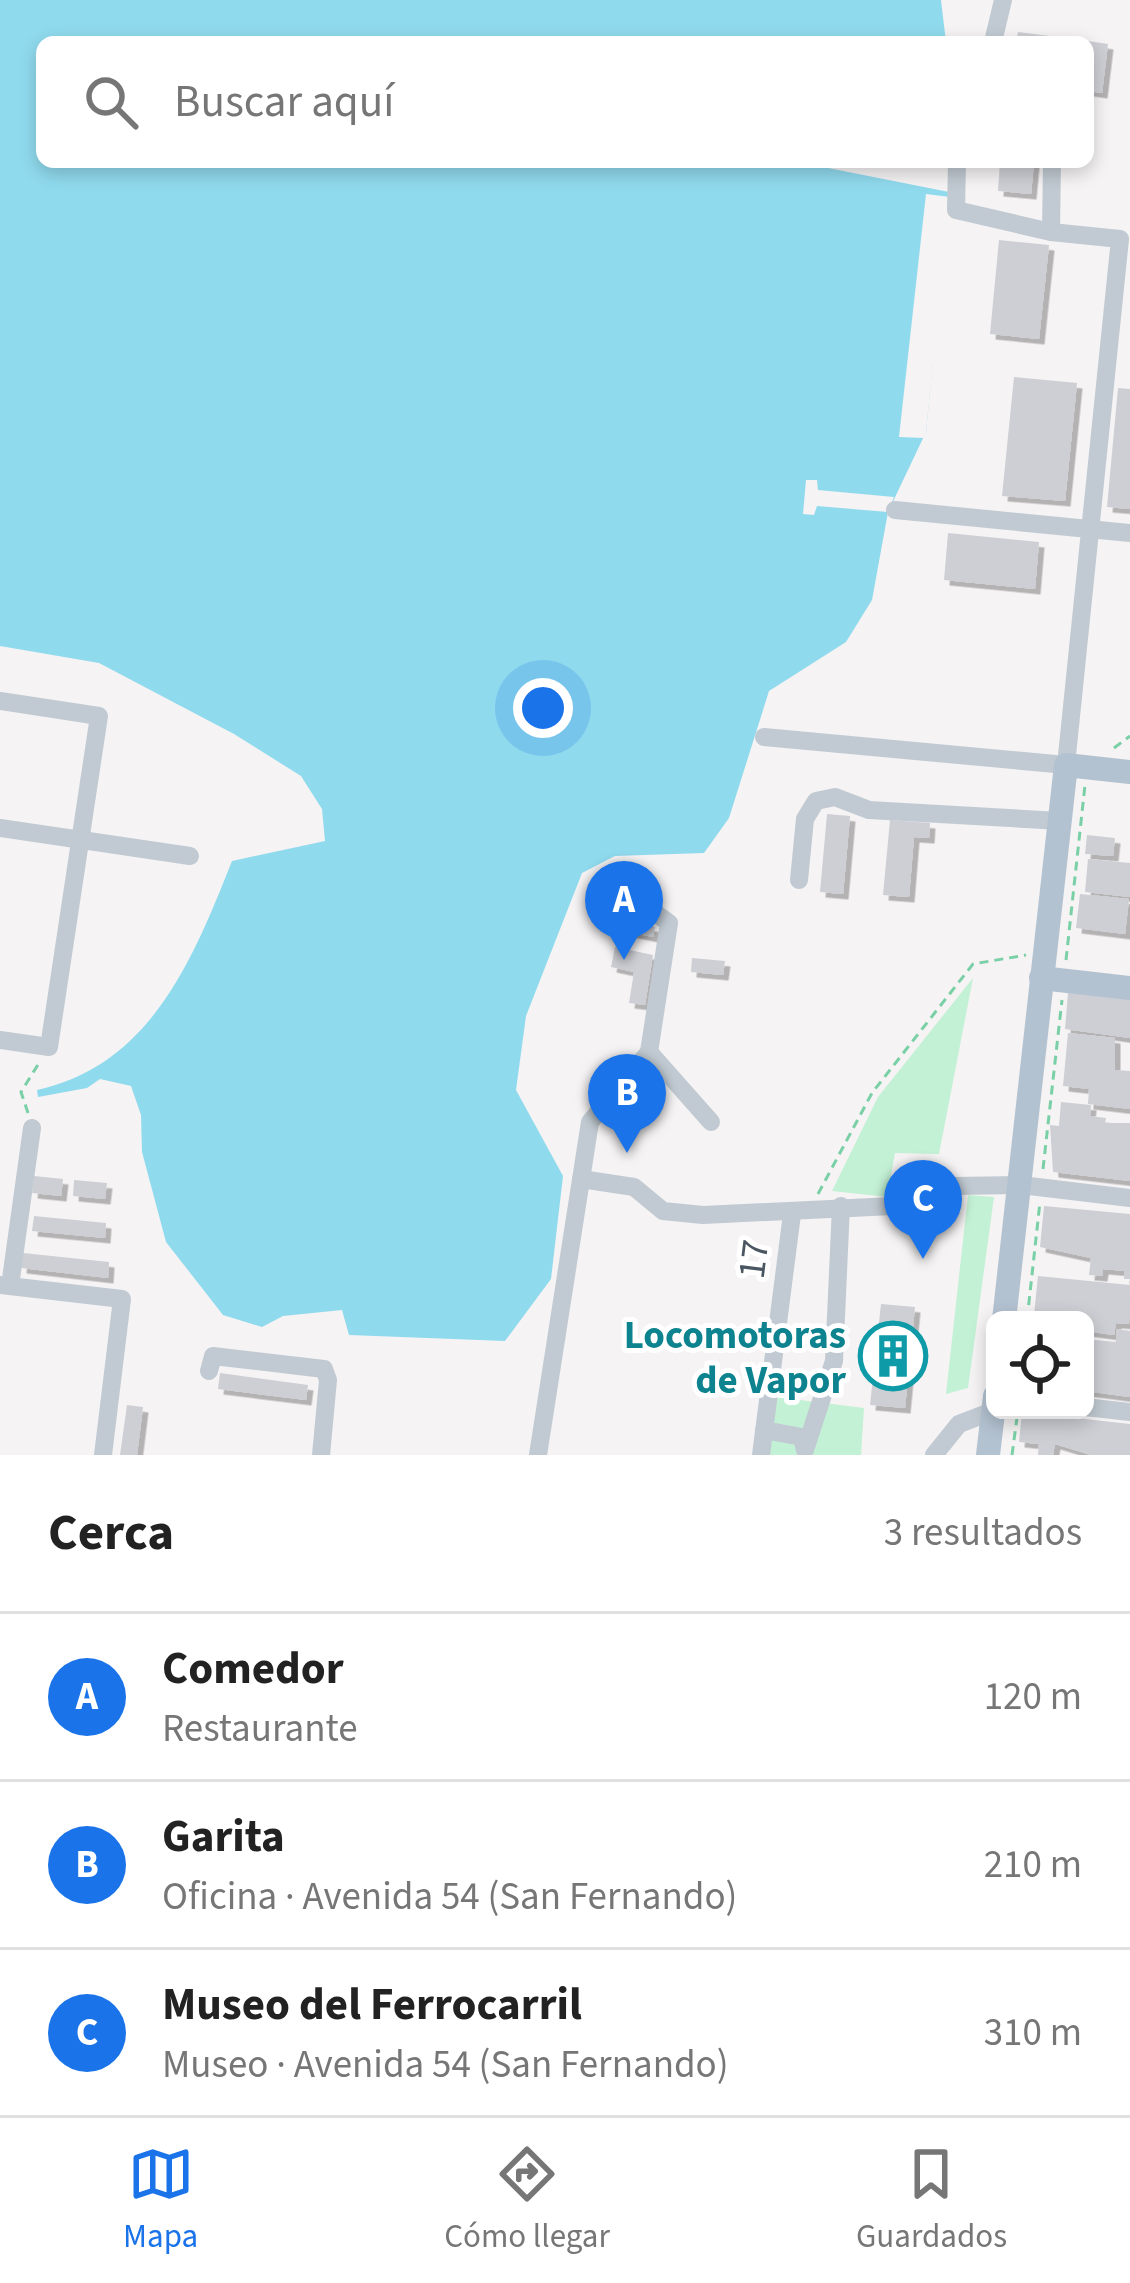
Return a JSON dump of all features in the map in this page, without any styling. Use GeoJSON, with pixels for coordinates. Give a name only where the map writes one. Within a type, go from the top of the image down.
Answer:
{"type":"FeatureCollection","features":[{"type":"Feature","properties":{"kind":"main road"},"geometry":{"type":"LineString","coordinates":[[1006,1311],[1031,1186],[1066,765],[1130,772]]}},
{"type":"Feature","properties":{"kind":"main road"},"geometry":{"type":"LineString","coordinates":[[1050,971],[1130,988]]}},
{"type":"Feature","properties":{"kind":"main road"},"geometry":{"type":"LineString","coordinates":[[988,1455],[995,1419]]}},
{"type":"Feature","properties":{"kind":"street"},"geometry":{"type":"LineString","coordinates":[[994,36],[1003,0]]}},
{"type":"Feature","properties":{"kind":"street"},"geometry":{"type":"LineString","coordinates":[[764,736],[1066,765],[1120,238],[1052,232],[956,211],[957,168]]}},
{"type":"Feature","properties":{"kind":"street"},"geometry":{"type":"LineString","coordinates":[[1052,168],[1052,232]]}},
{"type":"Feature","properties":{"kind":"street"},"geometry":{"type":"LineString","coordinates":[[895,510],[1130,532]]}},
{"type":"Feature","properties":{"kind":"street"},"geometry":{"type":"LineString","coordinates":[[0,701],[98,716],[50,1047],[0,1040]]}},
{"type":"Feature","properties":{"kind":"street"},"geometry":{"type":"LineString","coordinates":[[799,880],[805,819],[816,801],[835,797],[869,810],[1060,821]]}},
{"type":"Feature","properties":{"kind":"street"},"geometry":{"type":"LineString","coordinates":[[0,829],[190,856]]}},
{"type":"Feature","properties":{"kind":"street"},"geometry":{"type":"LineString","coordinates":[[537,1455],[590,1122],[649,1052],[669,923],[632,896]]}},
{"type":"Feature","properties":{"kind":"street"},"geometry":{"type":"LineString","coordinates":[[649,1052],[711,1122]]}},
{"type":"Feature","properties":{"kind":"street"},"geometry":{"type":"LineString","coordinates":[[32,1128],[5,1286],[122,1298],[103,1455]]}},
{"type":"Feature","properties":{"kind":"street"},"geometry":{"type":"LineString","coordinates":[[581,1178],[634,1187],[663,1211],[800,1213],[841,1206],[934,1204],[953,1186],[1031,1186],[1130,1198]]}},
{"type":"Feature","properties":{"kind":"street"},"geometry":{"type":"LineString","coordinates":[[805,1451],[834,1361],[841,1206]]}},
{"type":"Feature","properties":{"kind":"street","name":"17"},"geometry":{"type":"LineString","coordinates":[[760,1455],[800,1213]]}},
{"type":"Feature","properties":{"kind":"street"},"geometry":{"type":"LineString","coordinates":[[209,1371],[213,1356],[324,1369],[328,1380],[321,1455]]}},
{"type":"Feature","properties":{"kind":"street"},"geometry":{"type":"LineString","coordinates":[[1094,1408],[1130,1412]]}},
{"type":"Feature","properties":{"kind":"street"},"geometry":{"type":"LineString","coordinates":[[934,1455],[959,1424],[986,1409]]}},
{"type":"Feature","properties":{"kind":"street"},"geometry":{"type":"LineString","coordinates":[[764,1430],[793,1433],[805,1451]]}},
{"type":"Feature","properties":{"kind":"path"},"geometry":{"type":"LineString","coordinates":[[1028,1311],[1031,1186],[1050,971],[1085,783],[1096,781]]}},
{"type":"Feature","properties":{"kind":"path"},"geometry":{"type":"LineString","coordinates":[[800,1213],[872,1093],[973,964],[1002,955],[1050,971]]}},
{"type":"Feature","properties":{"kind":"path"},"geometry":{"type":"LineString","coordinates":[[32,1128],[21,1092],[50,1047]]}},
{"type":"Feature","properties":{"kind":"path"},"geometry":{"type":"LineString","coordinates":[[1003,1419],[1012,1455]]}},
{"type":"Feature","properties":{"kind":"green space"},"geometry":{"type":"Polygon","coordinates":[[[973,978],[939,1154],[895,1153],[887,1197],[832,1191],[878,1097],[973,978]]]}},
{"type":"Feature","properties":{"kind":"green space"},"geometry":{"type":"Polygon","coordinates":[[[968,1195],[994,1197],[968,1388],[946,1394],[968,1195]]]}},
{"type":"Feature","properties":{"kind":"green space"},"geometry":{"type":"Polygon","coordinates":[[[768,1396],[864,1408],[861,1455],[761,1455],[768,1396]]]}},
{"type":"Feature","properties":{"kind":"water"},"geometry":{"type":"Polygon","coordinates":[[[0,0],[941,0],[945,36],[36,36],[36,168],[951,168],[926,432],[888,512],[872,600],[846,642],[769,691],[729,818],[704,853],[615,856],[582,873],[526,1016],[516,1090],[563,1176],[551,1279],[505,1341],[349,1335],[342,1310],[283,1316],[262,1327],[223,1315],[166,1242],[142,1152],[141,1115],[131,1086],[100,1079],[87,1088],[38,1097],[37,1090],[77,1077],[110,1057],[163,1003],[201,935],[232,861],[325,841],[322,809],[301,776],[234,734],[99,663],[0,646],[0,0]]]}},
{"type":"Feature","properties":{"kind":"pier"},"geometry":{"type":"Polygon","coordinates":[[[828,168],[951,168],[949,192],[828,168]]]}},
{"type":"Feature","properties":{"kind":"pier"},"geometry":{"type":"Polygon","coordinates":[[[926,194],[950,197],[926,432],[924,438],[899,437],[926,194]]]}},
{"type":"Feature","properties":{"kind":"pier"},"geometry":{"type":"Polygon","coordinates":[[[806,480],[817,480],[818,490],[894,497],[888,512],[817,506],[814,515],[803,514],[806,480]]]}},
{"type":"Feature","properties":{"kind":"building"},"geometry":{"type":"Polygon","coordinates":[[[1094,42],[1108,44],[1102,93],[1094,92],[1094,42]]]}},
{"type":"Feature","properties":{"kind":"building"},"geometry":{"type":"Polygon","coordinates":[[[1000,168],[1033,168],[1031,194],[998,191],[1000,168]]]}},
{"type":"Feature","properties":{"kind":"building"},"geometry":{"type":"Polygon","coordinates":[[[999,240],[1049,245],[1039,339],[990,334],[999,240]]]}},
{"type":"Feature","properties":{"kind":"building"},"geometry":{"type":"Polygon","coordinates":[[[1014,377],[1077,383],[1065,501],[1002,496],[1014,377]]]}},
{"type":"Feature","properties":{"kind":"building"},"geometry":{"type":"Polygon","coordinates":[[[1118,388],[1130,389],[1130,509],[1107,507],[1118,388]]]}},
{"type":"Feature","properties":{"kind":"building"},"geometry":{"type":"Polygon","coordinates":[[[948,533],[1039,542],[1035,589],[944,580],[948,533]]]}},
{"type":"Feature","properties":{"kind":"building"},"geometry":{"type":"Polygon","coordinates":[[[827,814],[850,816],[843,894],[820,892],[827,814]]]}},
{"type":"Feature","properties":{"kind":"building"},"geometry":{"type":"Polygon","coordinates":[[[890,820],[930,823],[929,838],[914,837],[909,897],[883,895],[890,820]]]}},
{"type":"Feature","properties":{"kind":"building"},"geometry":{"type":"Polygon","coordinates":[[[1087,835],[1115,838],[1113,856],[1085,854],[1087,835]]]}},
{"type":"Feature","properties":{"kind":"building"},"geometry":{"type":"Polygon","coordinates":[[[1088,859],[1130,863],[1130,897],[1085,892],[1088,859]]]}},
{"type":"Feature","properties":{"kind":"building"},"geometry":{"type":"Polygon","coordinates":[[[1080,894],[1129,899],[1125,934],[1076,928],[1080,894]]]}},
{"type":"Feature","properties":{"kind":"building"},"geometry":{"type":"Polygon","coordinates":[[[606,916],[655,927],[653,937],[603,927],[606,916]]]}},
{"type":"Feature","properties":{"kind":"building"},"geometry":{"type":"Polygon","coordinates":[[[615,947],[653,955],[645,1005],[629,1003],[634,972],[611,967],[615,947]]]}},
{"type":"Feature","properties":{"kind":"building"},"geometry":{"type":"Polygon","coordinates":[[[692,958],[725,961],[723,975],[691,972],[692,958]]]}},
{"type":"Feature","properties":{"kind":"building"},"geometry":{"type":"Polygon","coordinates":[[[1068,993],[1130,998],[1130,1038],[1065,1029],[1068,993]]]}},
{"type":"Feature","properties":{"kind":"building"},"geometry":{"type":"Polygon","coordinates":[[[1068,1033],[1115,1038],[1115,1070],[1130,1071],[1130,1109],[1088,1104],[1089,1089],[1063,1086],[1068,1033]]]}},
{"type":"Feature","properties":{"kind":"building"},"geometry":{"type":"Polygon","coordinates":[[[1061,1102],[1091,1105],[1090,1116],[1106,1118],[1105,1123],[1130,1123],[1130,1181],[1053,1172],[1050,1125],[1059,1126],[1061,1102]]]}},
{"type":"Feature","properties":{"kind":"building"},"geometry":{"type":"Polygon","coordinates":[[[34,1176],[63,1179],[61,1196],[32,1193],[34,1176]]]}},
{"type":"Feature","properties":{"kind":"building"},"geometry":{"type":"Polygon","coordinates":[[[74,1180],[107,1183],[105,1199],[73,1196],[74,1180]]]}},
{"type":"Feature","properties":{"kind":"building"},"geometry":{"type":"Polygon","coordinates":[[[1044,1206],[1130,1214],[1130,1279],[1124,1279],[1125,1271],[1103,1269],[1102,1276],[1089,1275],[1091,1258],[1040,1247],[1044,1206]]]}},
{"type":"Feature","properties":{"kind":"building"},"geometry":{"type":"Polygon","coordinates":[[[34,1216],[106,1223],[105,1238],[32,1231],[34,1216]]]}},
{"type":"Feature","properties":{"kind":"building"},"geometry":{"type":"Polygon","coordinates":[[[23,1253],[109,1262],[108,1278],[21,1268],[23,1253]]]}},
{"type":"Feature","properties":{"kind":"building"},"geometry":{"type":"Polygon","coordinates":[[[1038,1276],[1130,1285],[1129,1324],[1116,1323],[1114,1335],[1094,1332],[1094,1311],[1034,1311],[1038,1276]]]}},
{"type":"Feature","properties":{"kind":"building","name":"Locomotoras de Vapor"},"geometry":{"type":"Polygon","coordinates":[[[881,1304],[915,1307],[905,1408],[870,1405],[881,1304]]]}},
{"type":"Feature","properties":{"kind":"building"},"geometry":{"type":"Polygon","coordinates":[[[1117,1329],[1130,1331],[1130,1397],[1094,1392],[1094,1340],[1116,1342],[1117,1329]]]}},
{"type":"Feature","properties":{"kind":"building"},"geometry":{"type":"Polygon","coordinates":[[[220,1373],[308,1385],[306,1400],[218,1389],[220,1373]]]}},
{"type":"Feature","properties":{"kind":"building"},"geometry":{"type":"Polygon","coordinates":[[[127,1405],[143,1407],[137,1455],[120,1455],[127,1405]]]}},
{"type":"Feature","properties":{"kind":"building"},"geometry":{"type":"Polygon","coordinates":[[[1021,1419],[1130,1424],[1130,1455],[1091,1455],[1055,1444],[1053,1455],[1038,1455],[1039,1444],[1019,1442],[1021,1419]]]}},
{"type":"Feature","properties":{"kind":"place","name":"Comedor"},"geometry":{"type":"Point","coordinates":[624,960]}},
{"type":"Feature","properties":{"kind":"place","name":"Garita"},"geometry":{"type":"Point","coordinates":[627,1153]}},
{"type":"Feature","properties":{"kind":"place","name":"Museo del Ferrocarril"},"geometry":{"type":"Point","coordinates":[923,1259]}},
{"type":"Feature","properties":{"kind":"place","name":"Locomotoras de Vapor"},"geometry":{"type":"Point","coordinates":[893,1356]}}]}
